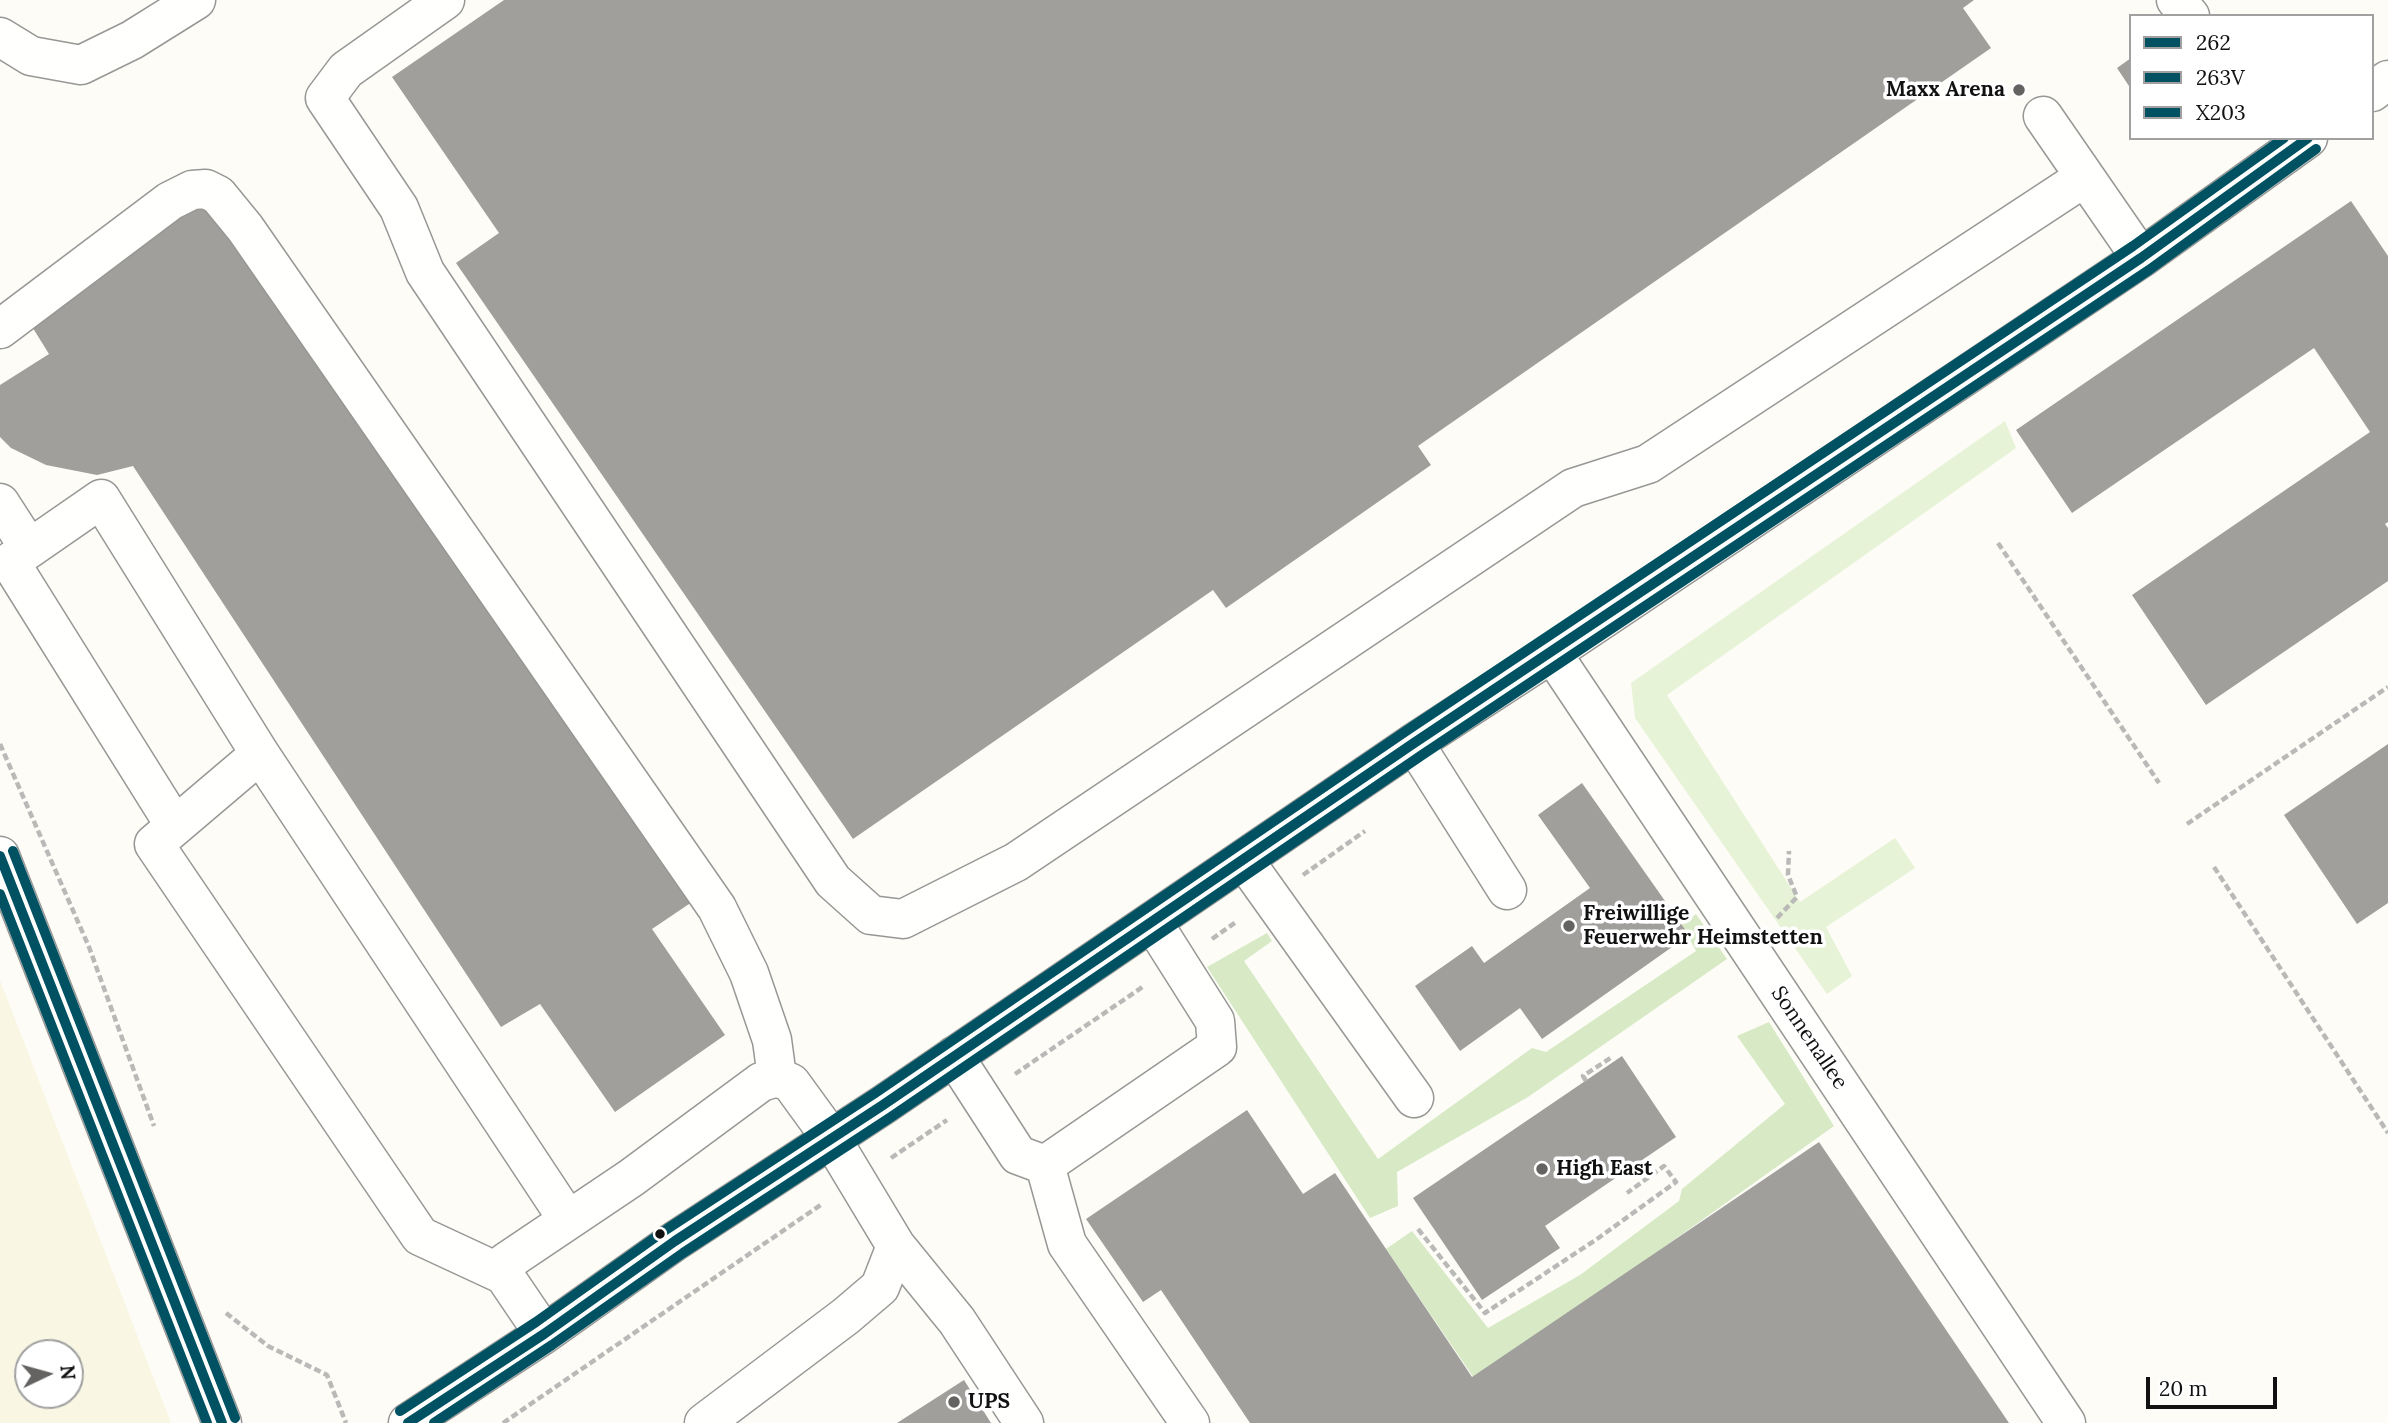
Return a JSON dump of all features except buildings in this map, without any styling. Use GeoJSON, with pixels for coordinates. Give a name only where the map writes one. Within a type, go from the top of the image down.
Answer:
{"type":"FeatureCollection","features":[{"type":"Feature","properties":{"kind":"street"},"geometry":{"type":"LineString","coordinates":[[0,37],[31,56],[81,65],[132,40],[196,0]]}},
{"type":"Feature","properties":{"kind":"street"},"geometry":{"type":"LineString","coordinates":[[445,0],[346,70],[325,98],[399,208],[425,272],[833,881],[870,915],[903,919],[1016,862],[1573,488],[1648,464],[2085,177]]}},
{"type":"Feature","properties":{"kind":"street"},"geometry":{"type":"LineString","coordinates":[[2176,0],[2188,14]]}},
{"type":"Feature","properties":{"kind":"street"},"geometry":{"type":"LineString","coordinates":[[2043,116],[2141,258]]}},
{"type":"Feature","properties":{"kind":"street"},"geometry":{"type":"LineString","coordinates":[[408,1423],[1153,923],[1414,743],[2141,258],[2288,144]]}},
{"type":"Feature","properties":{"kind":"street"},"geometry":{"type":"LineString","coordinates":[[0,329],[170,201],[192,190],[206,189],[218,195],[245,228],[717,908],[749,973],[772,1040],[777,1077]]}},
{"type":"Feature","properties":{"kind":"street"},"geometry":{"type":"LineString","coordinates":[[175,826],[10,562],[101,499],[260,754],[568,1220]]}},
{"type":"Feature","properties":{"kind":"street"},"geometry":{"type":"LineString","coordinates":[[0,503],[29,548]]}},
{"type":"Feature","properties":{"kind":"street","name":"Sonnenallee"},"geometry":{"type":"LineString","coordinates":[[1552,653],[2066,1423]]}},
{"type":"Feature","properties":{"kind":"street"},"geometry":{"type":"LineString","coordinates":[[1414,743],[1507,890]]}},
{"type":"Feature","properties":{"kind":"street"},"geometry":{"type":"LineString","coordinates":[[260,754],[154,844],[420,1236],[505,1275],[544,1334]]}},
{"type":"Feature","properties":{"kind":"street"},"geometry":{"type":"LineString","coordinates":[[0,856],[222,1423]]}},
{"type":"Feature","properties":{"kind":"street"},"geometry":{"type":"LineString","coordinates":[[1244,860],[1414,1098]]}},
{"type":"Feature","properties":{"kind":"street"},"geometry":{"type":"LineString","coordinates":[[1045,1165],[1217,1047],[1215,1021],[1153,923]]}},
{"type":"Feature","properties":{"kind":"street"},"geometry":{"type":"LineString","coordinates":[[954,1056],[1018,1155],[1045,1165]]}},
{"type":"Feature","properties":{"kind":"street"},"geometry":{"type":"LineString","coordinates":[[505,1275],[506,1262],[509,1259],[631,1178],[761,1082],[777,1077],[791,1083],[831,1138],[896,1246],[957,1321],[1024,1423]]}},
{"type":"Feature","properties":{"kind":"street"},"geometry":{"type":"LineString","coordinates":[[1045,1165],[1067,1244],[1189,1423]]}},
{"type":"Feature","properties":{"kind":"street"},"geometry":{"type":"LineString","coordinates":[[704,1423],[846,1316],[880,1287],[896,1246]]}},
{"type":"Feature","properties":{"kind":"path"},"geometry":{"type":"LineString","coordinates":[[1998,543],[2159,783]]}},
{"type":"Feature","properties":{"kind":"path"},"geometry":{"type":"LineString","coordinates":[[2186,824],[2388,687]]}},
{"type":"Feature","properties":{"kind":"path"},"geometry":{"type":"LineString","coordinates":[[0,744],[89,947],[155,1128]]}},
{"type":"Feature","properties":{"kind":"path"},"geometry":{"type":"LineString","coordinates":[[1749,950],[1797,897],[1788,875],[1789,851]]}},
{"type":"Feature","properties":{"kind":"path"},"geometry":{"type":"LineString","coordinates":[[2214,867],[2388,1133]]}},
{"type":"Feature","properties":{"kind":"path"},"geometry":{"type":"LineString","coordinates":[[1586,1081],[1583,1076],[1612,1057]]}},
{"type":"Feature","properties":{"kind":"path"},"geometry":{"type":"LineString","coordinates":[[1418,1229],[1485,1313],[1597,1239],[1676,1182],[1664,1166],[1627,1193]]}},
{"type":"Feature","properties":{"kind":"path"},"geometry":{"type":"LineString","coordinates":[[221,1309],[268,1346],[327,1375],[346,1423]]}},
{"type":"Feature","properties":{"kind":"shaded area"},"geometry":{"type":"Polygon","coordinates":[[[0,980],[171,1423],[0,1423],[0,980]]]}},
{"type":"Feature","properties":{"kind":"green space"},"geometry":{"type":"Polygon","coordinates":[[[2005,421],[2016,448],[1667,695],[1800,902],[1895,838],[1915,868],[1826,927],[1852,976],[1827,994],[1635,718],[1631,683],[2005,421]]]}},
{"type":"Feature","properties":{"kind":"green space"},"geometry":{"type":"Polygon","coordinates":[[[1696,914],[1727,959],[1528,1097],[1397,1172],[1398,1206],[1370,1218],[1207,967],[1267,933],[1272,941],[1244,961],[1378,1159],[1532,1048],[1546,1052],[1696,951],[1682,925],[1696,914]]]}},
{"type":"Feature","properties":{"kind":"green space"},"geometry":{"type":"Polygon","coordinates":[[[1769,1022],[1834,1126],[1476,1381],[1386,1249],[1412,1231],[1488,1328],[1580,1275],[1679,1201],[1682,1189],[1785,1104],[1737,1036],[1769,1022]]]}},
{"type":"Feature","properties":{"kind":"transit line","name":"X203"},"geometry":{"type":"LineString","coordinates":[[400,1411],[536,1322],[667,1229],[875,1093],[1406,731],[2133,246],[2281,140]]}},
{"type":"Feature","properties":{"kind":"transit line","name":"262"},"geometry":{"type":"LineString","coordinates":[[408,1423],[544,1334],[675,1241],[883,1105],[1414,743],[2141,258],[2305,140]]}},
{"type":"Feature","properties":{"kind":"transit line","name":"263V"},"geometry":{"type":"LineString","coordinates":[[434,1423],[552,1345],[683,1253],[891,1117],[1422,755],[2149,270],[2316,149]]}},
{"type":"Feature","properties":{"kind":"transit line","name":"X203"},"geometry":{"type":"LineString","coordinates":[[13,851],[235,1418]]}},
{"type":"Feature","properties":{"kind":"transit line","name":"262"},"geometry":{"type":"LineString","coordinates":[[0,856],[222,1423]]}},
{"type":"Feature","properties":{"kind":"transit line","name":"263V"},"geometry":{"type":"LineString","coordinates":[[0,894],[207,1423]]}},
{"type":"Feature","properties":{"kind":"place","name":"Maxx Arena"},"geometry":{"type":"Point","coordinates":[2019,90]}},
{"type":"Feature","properties":{"kind":"place","name":"Freiwillige Feuerwehr Heimstetten"},"geometry":{"type":"Point","coordinates":[1569,926]}},
{"type":"Feature","properties":{"kind":"place","name":"High East"},"geometry":{"type":"Point","coordinates":[1542,1169]}},
{"type":"Feature","properties":{"kind":"place","name":"UPS"},"geometry":{"type":"Point","coordinates":[954,1402]}}]}
